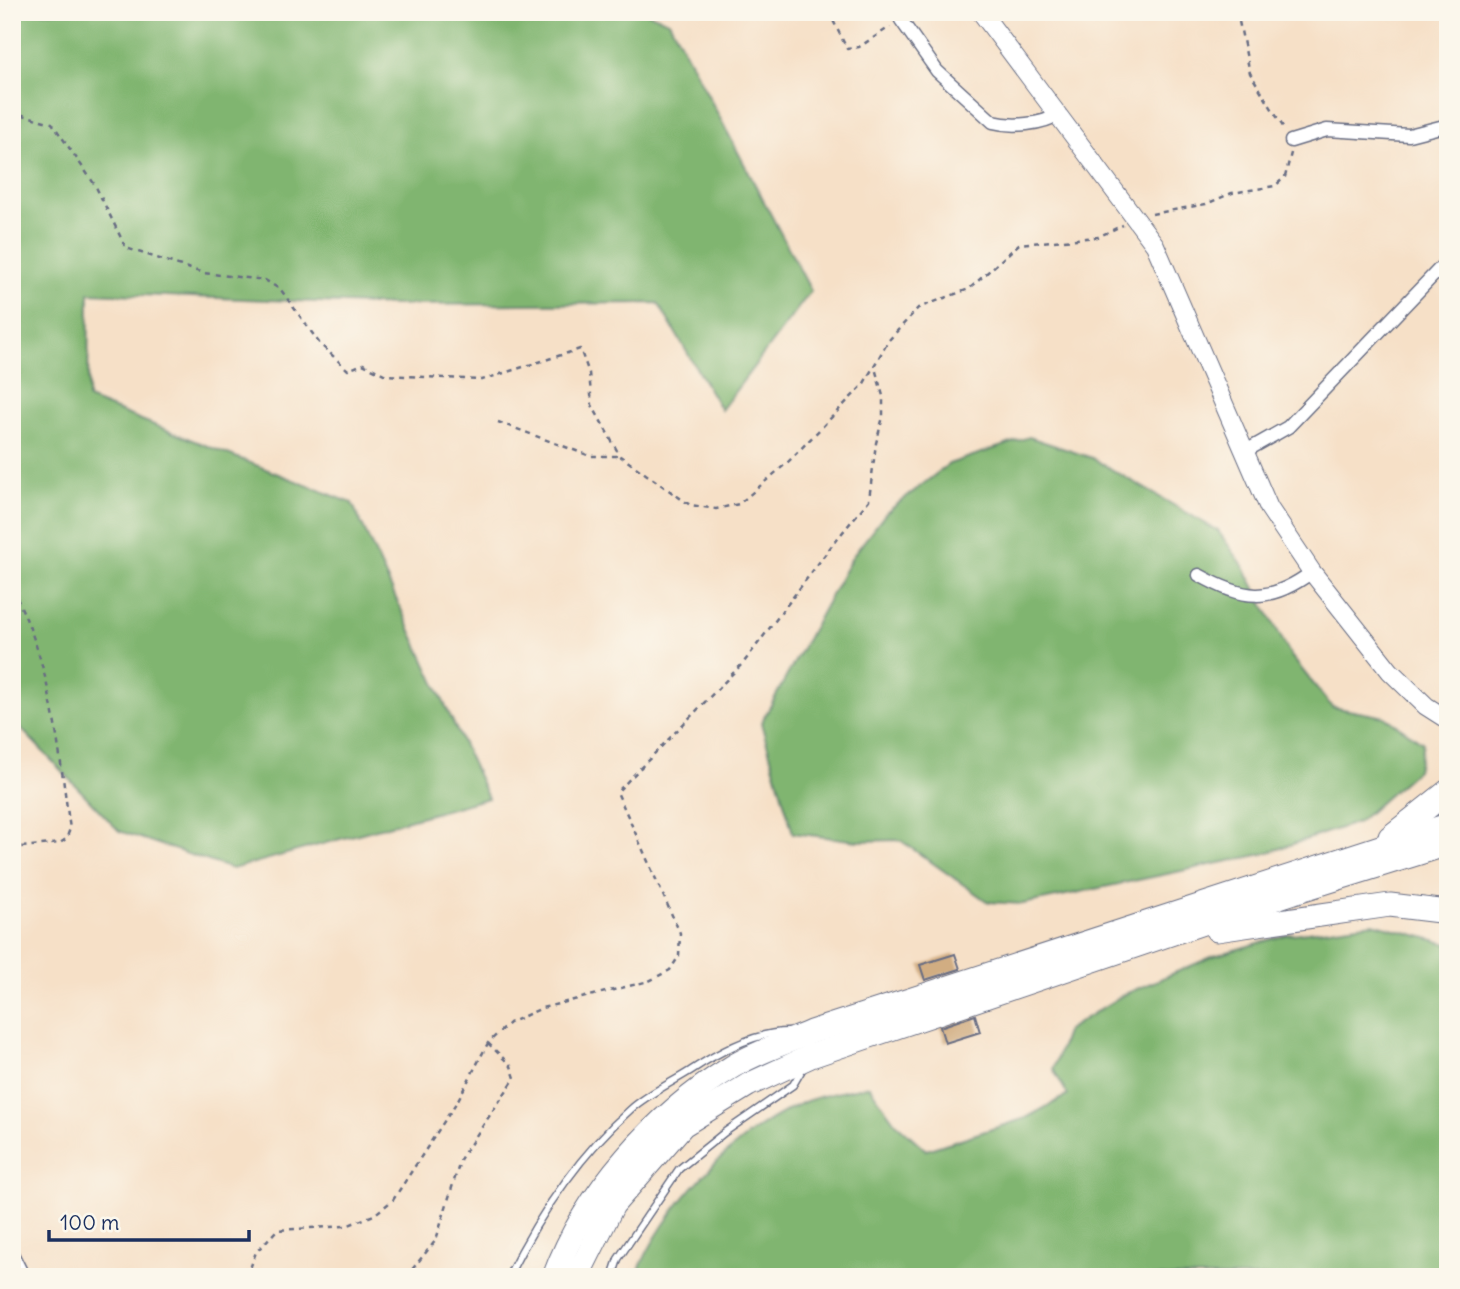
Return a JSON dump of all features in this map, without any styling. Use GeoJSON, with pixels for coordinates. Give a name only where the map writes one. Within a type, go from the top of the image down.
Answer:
{"type":"FeatureCollection","features":[{"type":"Feature","properties":{"kind":"highway"},"geometry":{"type":"LineString","coordinates":[[1374,848],[1448,791]]}},
{"type":"Feature","properties":{"kind":"highway"},"geometry":{"type":"LineString","coordinates":[[554,1277],[561,1258],[610,1176],[668,1112],[734,1066],[811,1032],[1448,825]]}},
{"type":"Feature","properties":{"kind":"highway"},"geometry":{"type":"LineString","coordinates":[[577,1276],[613,1205],[683,1125],[748,1085],[811,1056],[1294,892],[1448,844]]}},
{"type":"Feature","properties":{"kind":"highway"},"geometry":{"type":"LineString","coordinates":[[1152,941],[1390,905],[1448,912]]}},
{"type":"Feature","properties":{"kind":"street"},"geometry":{"type":"LineString","coordinates":[[981,12],[1138,218],[1155,245],[1269,508],[1312,572],[1390,671],[1426,706],[1448,720]]}},
{"type":"Feature","properties":{"kind":"street"},"geometry":{"type":"LineString","coordinates":[[905,16],[937,71],[993,122],[1005,125],[1030,122],[1059,114]]}},
{"type":"Feature","properties":{"kind":"street"},"geometry":{"type":"LineString","coordinates":[[1291,141],[1327,130],[1364,135],[1409,135],[1448,125]]}},
{"type":"Feature","properties":{"kind":"street"},"geometry":{"type":"LineString","coordinates":[[1244,452],[1287,426],[1448,260]]}},
{"type":"Feature","properties":{"kind":"street"},"geometry":{"type":"LineString","coordinates":[[1199,575],[1229,591],[1255,596],[1273,594],[1292,587],[1312,572]]}},
{"type":"Feature","properties":{"kind":"lane"},"geometry":{"type":"LineString","coordinates":[[508,1277],[527,1238],[570,1175],[632,1108],[715,1054],[774,1032],[811,1032]]}},
{"type":"Feature","properties":{"kind":"lane"},"geometry":{"type":"LineString","coordinates":[[612,1277],[618,1259],[679,1169],[725,1132],[793,1084],[811,1056]]}},
{"type":"Feature","properties":{"kind":"lane"},"geometry":{"type":"LineString","coordinates":[[12,1247],[27,1277]]}},
{"type":"Feature","properties":{"kind":"path"},"geometry":{"type":"LineString","coordinates":[[829,12],[847,50],[876,37],[905,16]]}},
{"type":"Feature","properties":{"kind":"path"},"geometry":{"type":"LineString","coordinates":[[12,112],[52,123],[95,185],[126,248],[203,274],[265,280],[281,290],[320,344],[348,370],[363,364],[386,375],[482,380],[580,349],[589,373],[592,405],[620,456],[691,505],[716,509],[739,504],[838,412],[875,368],[889,340],[918,308],[969,289],[1019,244],[1098,237],[1138,218],[1206,204],[1232,193],[1275,186],[1286,177],[1291,160],[1291,141],[1250,73],[1237,12]]}},
{"type":"Feature","properties":{"kind":"path"},"geometry":{"type":"LineString","coordinates":[[247,1277],[256,1252],[277,1230],[346,1226],[373,1215],[393,1200],[458,1100],[488,1043],[509,1023],[542,1008],[649,981],[670,970],[679,956],[680,933],[617,792],[744,662],[869,500],[876,443],[883,417],[883,396],[875,368]]}},
{"type":"Feature","properties":{"kind":"path"},"geometry":{"type":"LineString","coordinates":[[498,422],[590,456],[620,456]]}},
{"type":"Feature","properties":{"kind":"path"},"geometry":{"type":"LineString","coordinates":[[12,589],[29,622],[56,720],[70,829],[66,839],[60,843],[12,848]]}},
{"type":"Feature","properties":{"kind":"path"},"geometry":{"type":"LineString","coordinates":[[406,1277],[436,1240],[461,1158],[515,1078],[511,1066],[488,1043]]}},
{"type":"Feature","properties":{"kind":"green space"},"geometry":{"type":"Polygon","coordinates":[[[12,12],[645,12],[669,21],[811,291],[721,410],[658,303],[395,305],[89,293],[88,399],[352,503],[488,798],[232,869],[119,831],[12,719],[12,12]]]}},
{"type":"Feature","properties":{"kind":"green space"},"geometry":{"type":"Polygon","coordinates":[[[1029,437],[1092,458],[1218,531],[1242,564],[1291,656],[1332,707],[1385,717],[1423,743],[1417,770],[1358,822],[1263,854],[1023,904],[988,902],[900,840],[858,841],[793,833],[761,723],[852,557],[886,513],[949,464],[1029,437]]]}},
{"type":"Feature","properties":{"kind":"green space"},"geometry":{"type":"Polygon","coordinates":[[[1373,923],[1448,944],[1448,1277],[636,1277],[664,1225],[704,1175],[751,1133],[802,1103],[869,1086],[895,1122],[926,1150],[1026,1118],[1068,1095],[1053,1069],[1067,1030],[1123,995],[1214,956],[1286,935],[1373,923]]]}},
{"type":"Feature","properties":{"kind":"building"},"geometry":{"type":"Polygon","coordinates":[[[955,954],[960,969],[925,980],[920,965],[955,954]]]}},
{"type":"Feature","properties":{"kind":"building"},"geometry":{"type":"Polygon","coordinates":[[[975,1015],[980,1032],[945,1043],[940,1027],[975,1015]]]}}]}
